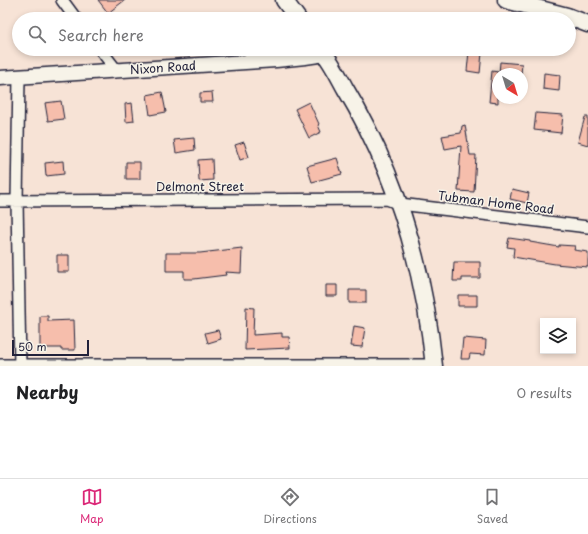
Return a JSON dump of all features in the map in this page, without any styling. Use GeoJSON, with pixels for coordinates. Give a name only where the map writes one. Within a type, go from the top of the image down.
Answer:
{"type":"FeatureCollection","features":[{"type":"Feature","properties":{"kind":"main road"},"geometry":{"type":"LineString","coordinates":[[284,0],[293,12]]}},
{"type":"Feature","properties":{"kind":"main road"},"geometry":{"type":"LineString","coordinates":[[296,0],[297,12]]}},
{"type":"Feature","properties":{"kind":"main road"},"geometry":{"type":"LineString","coordinates":[[506,0],[551,12]]}},
{"type":"Feature","properties":{"kind":"main road"},"geometry":{"type":"LineString","coordinates":[[576,20],[588,24]]}},
{"type":"Feature","properties":{"kind":"main road"},"geometry":{"type":"LineString","coordinates":[[326,56],[352,98],[369,131],[382,158],[400,204],[422,287],[434,365]]}},
{"type":"Feature","properties":{"kind":"street"},"geometry":{"type":"LineString","coordinates":[[62,0],[71,12]]}},
{"type":"Feature","properties":{"kind":"street"},"geometry":{"type":"LineString","coordinates":[[105,56],[117,71]]}},
{"type":"Feature","properties":{"kind":"street","name":"Nixon Road"},"geometry":{"type":"LineString","coordinates":[[0,78],[276,60],[308,56]]}},
{"type":"Feature","properties":{"kind":"street"},"geometry":{"type":"LineString","coordinates":[[19,77],[17,201],[20,365]]}},
{"type":"Feature","properties":{"kind":"street","name":"Delmont Street"},"geometry":{"type":"LineString","coordinates":[[0,201],[387,199],[400,204]]}},
{"type":"Feature","properties":{"kind":"street","name":"Tubman Home Road"},"geometry":{"type":"LineString","coordinates":[[400,204],[588,227]]}},
{"type":"Feature","properties":{"kind":"street"},"geometry":{"type":"LineString","coordinates":[[0,365],[434,365]]}},
{"type":"Feature","properties":{"kind":"building"},"geometry":{"type":"Polygon","coordinates":[[[98,0],[125,0],[109,12],[107,12],[98,0]]]}},
{"type":"Feature","properties":{"kind":"building"},"geometry":{"type":"Polygon","coordinates":[[[468,56],[482,56],[480,73],[467,71],[468,56]]]}},
{"type":"Feature","properties":{"kind":"building"},"geometry":{"type":"Polygon","coordinates":[[[500,62],[522,64],[522,68],[500,68],[500,62]]]}},
{"type":"Feature","properties":{"kind":"building"},"geometry":{"type":"Polygon","coordinates":[[[492,71],[492,102],[489,102],[492,71]]]}},
{"type":"Feature","properties":{"kind":"building"},"geometry":{"type":"Polygon","coordinates":[[[544,73],[560,75],[559,91],[543,89],[544,73]]]}},
{"type":"Feature","properties":{"kind":"building"},"geometry":{"type":"Polygon","coordinates":[[[162,92],[166,112],[150,115],[147,95],[162,92]]]}},
{"type":"Feature","properties":{"kind":"building"},"geometry":{"type":"Polygon","coordinates":[[[212,92],[213,102],[200,102],[200,93],[212,92]]]}},
{"type":"Feature","properties":{"kind":"building"},"geometry":{"type":"Polygon","coordinates":[[[61,101],[64,119],[48,121],[45,103],[61,101]]]}},
{"type":"Feature","properties":{"kind":"building"},"geometry":{"type":"Polygon","coordinates":[[[309,102],[321,132],[309,138],[295,109],[309,102]]]}},
{"type":"Feature","properties":{"kind":"building"},"geometry":{"type":"Polygon","coordinates":[[[132,103],[134,121],[126,122],[125,104],[132,103]]]}},
{"type":"Feature","properties":{"kind":"building"},"geometry":{"type":"Polygon","coordinates":[[[536,113],[563,115],[561,133],[534,130],[536,113]]]}},
{"type":"Feature","properties":{"kind":"building"},"geometry":{"type":"Polygon","coordinates":[[[585,117],[588,117],[588,145],[578,142],[585,117]]]}},
{"type":"Feature","properties":{"kind":"building"},"geometry":{"type":"Polygon","coordinates":[[[465,125],[470,155],[476,155],[474,192],[458,191],[461,146],[445,149],[442,136],[461,133],[462,126],[465,125]]]}},
{"type":"Feature","properties":{"kind":"building"},"geometry":{"type":"Polygon","coordinates":[[[194,138],[195,150],[176,153],[174,140],[194,138]]]}},
{"type":"Feature","properties":{"kind":"building"},"geometry":{"type":"Polygon","coordinates":[[[244,142],[249,157],[240,160],[235,145],[244,142]]]}},
{"type":"Feature","properties":{"kind":"building"},"geometry":{"type":"Polygon","coordinates":[[[337,158],[342,174],[312,182],[307,166],[337,158]]]}},
{"type":"Feature","properties":{"kind":"building"},"geometry":{"type":"Polygon","coordinates":[[[212,159],[213,180],[199,181],[198,160],[212,159]]]}},
{"type":"Feature","properties":{"kind":"building"},"geometry":{"type":"Polygon","coordinates":[[[63,161],[64,174],[46,176],[45,163],[63,161]]]}},
{"type":"Feature","properties":{"kind":"building"},"geometry":{"type":"Polygon","coordinates":[[[126,162],[140,162],[140,179],[126,179],[126,162]]]}},
{"type":"Feature","properties":{"kind":"building"},"geometry":{"type":"Polygon","coordinates":[[[512,189],[529,193],[527,203],[510,199],[512,189]]]}},
{"type":"Feature","properties":{"kind":"building"},"geometry":{"type":"Polygon","coordinates":[[[509,238],[559,247],[559,245],[575,246],[574,250],[588,252],[588,267],[555,264],[513,257],[514,248],[507,247],[509,238]]]}},
{"type":"Feature","properties":{"kind":"building"},"geometry":{"type":"Polygon","coordinates":[[[242,248],[241,273],[225,272],[226,275],[184,279],[184,271],[166,271],[166,253],[200,253],[242,248]]]}},
{"type":"Feature","properties":{"kind":"building"},"geometry":{"type":"Polygon","coordinates":[[[57,255],[69,255],[69,272],[57,272],[57,255]]]}},
{"type":"Feature","properties":{"kind":"building"},"geometry":{"type":"Polygon","coordinates":[[[454,262],[480,262],[480,278],[462,278],[462,281],[453,281],[454,262]]]}},
{"type":"Feature","properties":{"kind":"building"},"geometry":{"type":"Polygon","coordinates":[[[326,285],[337,285],[337,296],[326,296],[326,285]]]}},
{"type":"Feature","properties":{"kind":"building"},"geometry":{"type":"Polygon","coordinates":[[[349,290],[366,290],[366,303],[349,303],[349,290]]]}},
{"type":"Feature","properties":{"kind":"building"},"geometry":{"type":"Polygon","coordinates":[[[458,295],[477,295],[477,306],[458,306],[458,295]]]}},
{"type":"Feature","properties":{"kind":"building"},"geometry":{"type":"Polygon","coordinates":[[[246,307],[254,308],[253,335],[282,333],[282,337],[289,337],[290,348],[245,350],[246,307]]]}},
{"type":"Feature","properties":{"kind":"building"},"geometry":{"type":"Polygon","coordinates":[[[40,316],[48,316],[48,321],[74,320],[75,350],[40,348],[40,316]]]}},
{"type":"Feature","properties":{"kind":"building"},"geometry":{"type":"Polygon","coordinates":[[[354,326],[365,328],[362,347],[351,346],[354,326]]]}},
{"type":"Feature","properties":{"kind":"building"},"geometry":{"type":"Polygon","coordinates":[[[218,330],[221,339],[208,343],[205,333],[218,330]]]}},
{"type":"Feature","properties":{"kind":"building"},"geometry":{"type":"Polygon","coordinates":[[[463,338],[486,340],[485,355],[470,354],[469,359],[461,359],[463,338]]]}}]}
